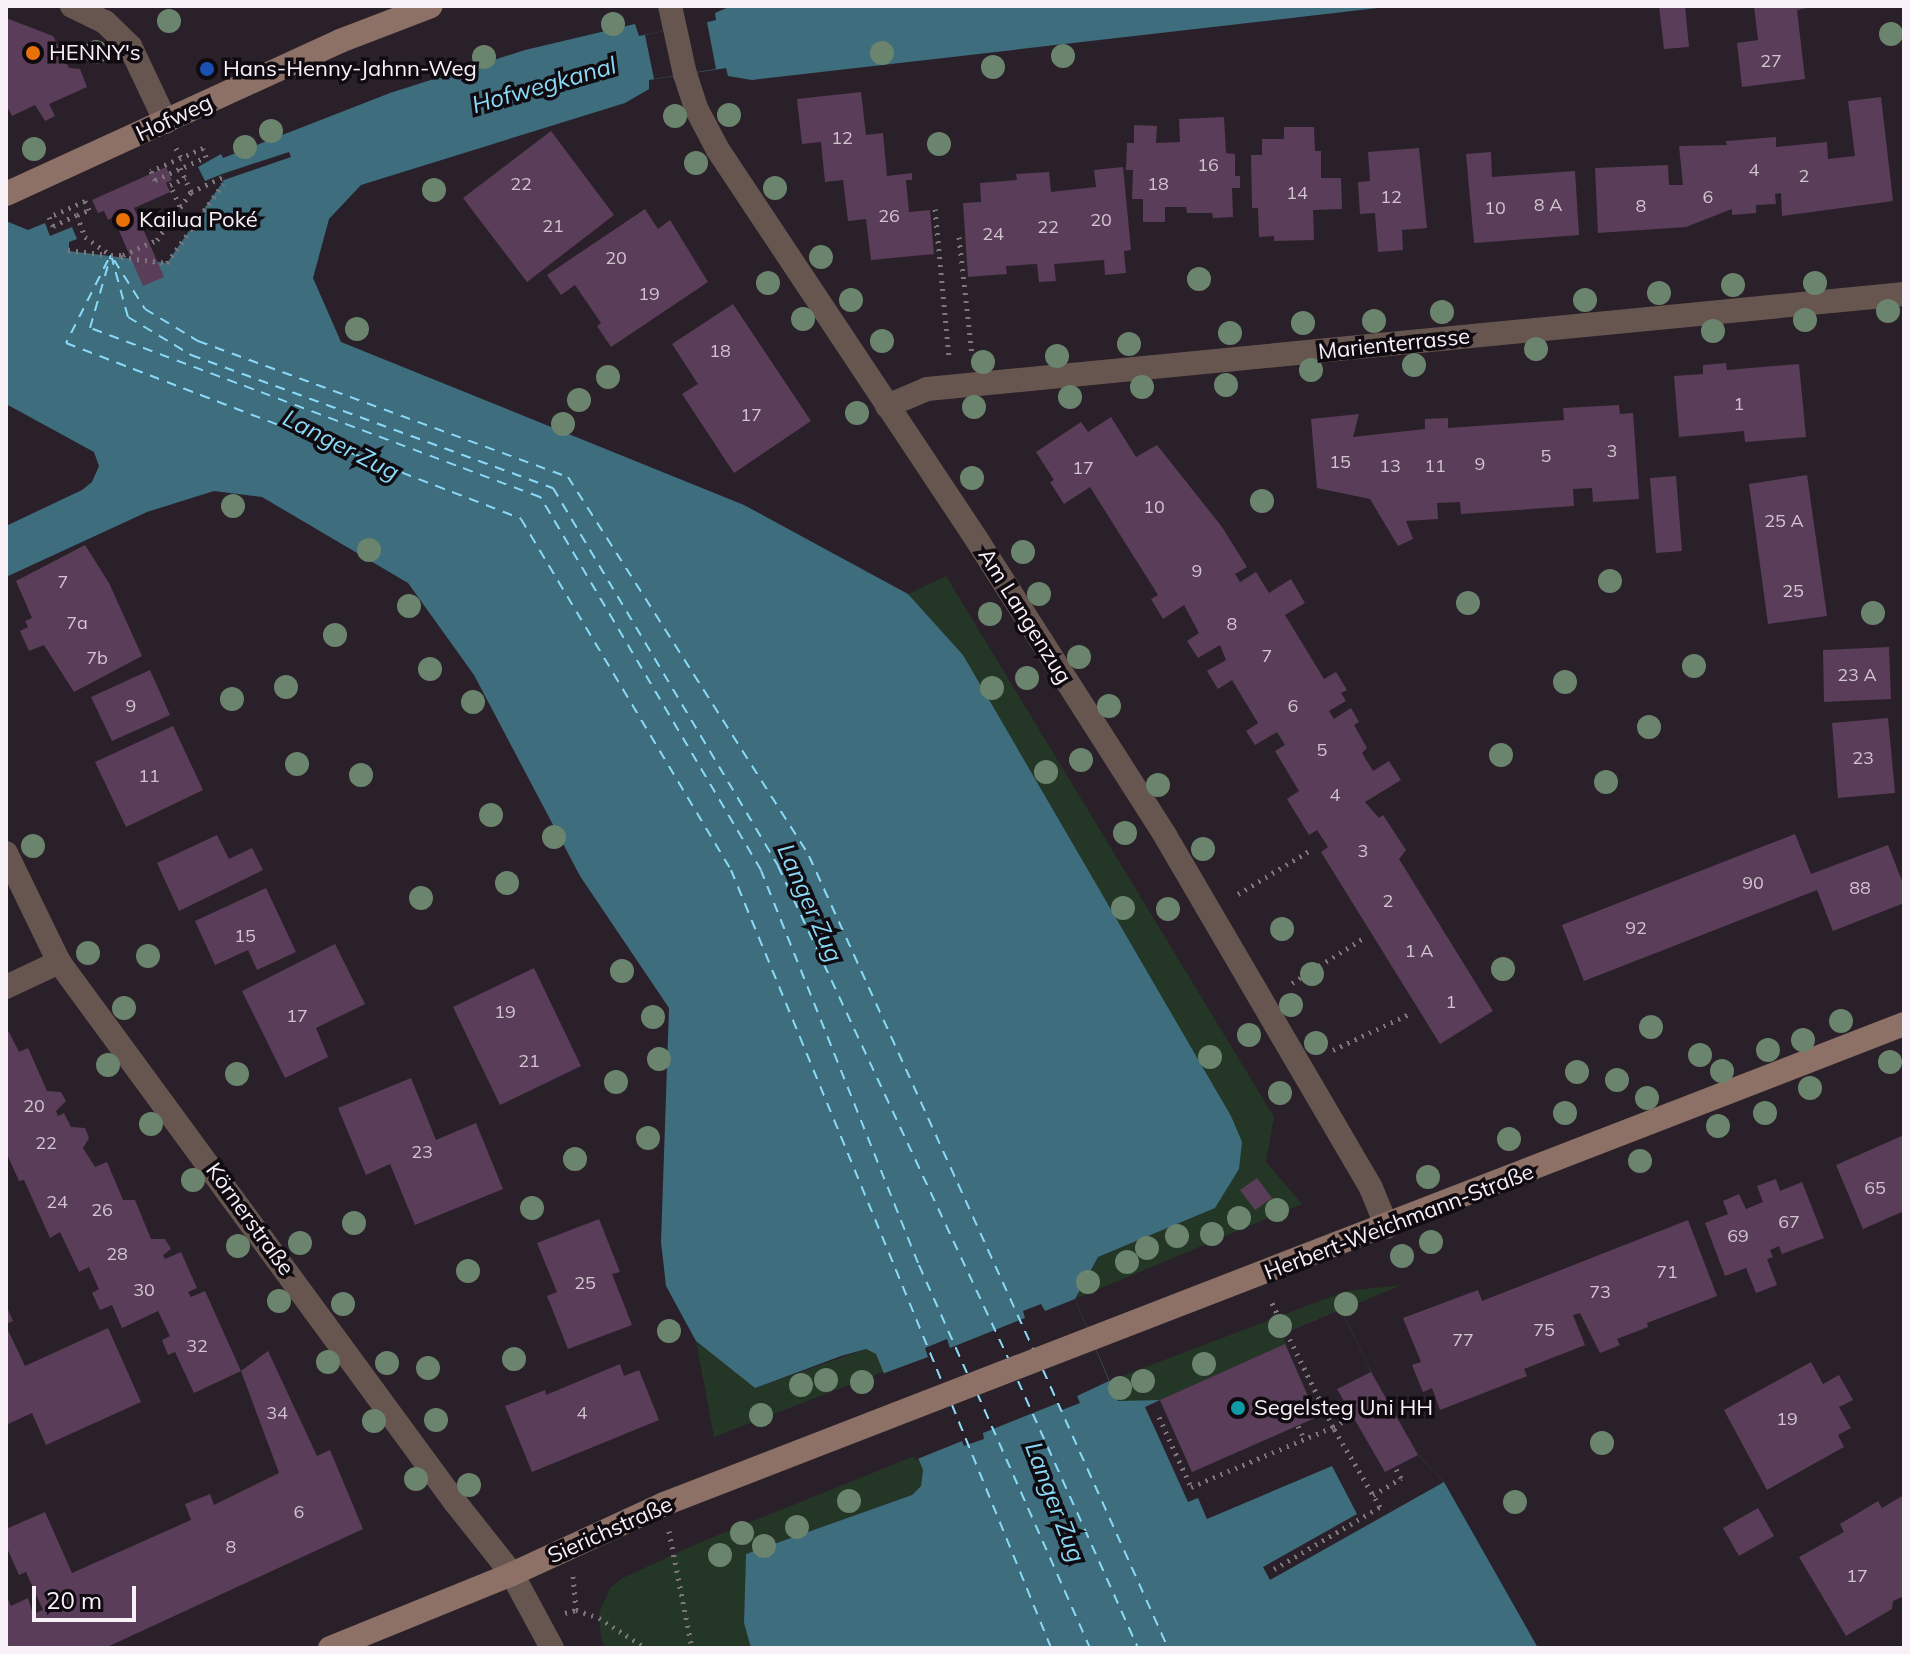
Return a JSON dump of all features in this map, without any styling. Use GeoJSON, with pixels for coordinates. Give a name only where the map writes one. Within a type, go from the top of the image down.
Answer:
{"type":"FeatureCollection","features":[{"type":"Feature","properties":{"kind":"main road","name":"Hofweg"},"geometry":{"type":"LineString","coordinates":[[6,194],[340,41],[431,6]]}},
{"type":"Feature","properties":{"kind":"main road","name":"Herbert-Weichmann-Straße"},"geometry":{"type":"LineString","coordinates":[[892,1417],[1091,1336],[1259,1277],[1904,1024]]}},
{"type":"Feature","properties":{"kind":"main road","name":"Sierichstraße"},"geometry":{"type":"LineString","coordinates":[[330,1648],[512,1574],[664,1504],[892,1417]]}},
{"type":"Feature","properties":{"kind":"street"},"geometry":{"type":"LineString","coordinates":[[72,6],[105,22],[130,46],[166,122]]}},
{"type":"Feature","properties":{"kind":"street","name":"Am Langenzug"},"geometry":{"type":"LineString","coordinates":[[673,17],[685,74],[697,110],[718,150],[977,540],[1166,837],[1371,1188],[1387,1227]]}},
{"type":"Feature","properties":{"kind":"street","name":"Marienterrasse"},"geometry":{"type":"LineString","coordinates":[[887,406],[927,389],[1904,294]]}},
{"type":"Feature","properties":{"kind":"street","name":"Körnerstraße"},"geometry":{"type":"LineString","coordinates":[[6,853],[59,962],[455,1502],[512,1574],[552,1648]]}},
{"type":"Feature","properties":{"kind":"street"},"geometry":{"type":"LineString","coordinates":[[6,987],[59,962]]}},
{"type":"Feature","properties":{"kind":"path"},"geometry":{"type":"LineString","coordinates":[[151,171],[155,180],[206,157],[203,148],[181,158]]}},
{"type":"Feature","properties":{"kind":"path"},"geometry":{"type":"LineString","coordinates":[[180,168],[191,192]]}},
{"type":"Feature","properties":{"kind":"path"},"geometry":{"type":"LineString","coordinates":[[180,206],[170,185],[185,178]]}},
{"type":"Feature","properties":{"kind":"path"},"geometry":{"type":"LineString","coordinates":[[68,250],[167,263],[223,180],[191,192],[157,240],[123,255],[111,255],[85,237],[77,215]]}},
{"type":"Feature","properties":{"kind":"path"},"geometry":{"type":"LineString","coordinates":[[85,201],[89,210],[77,215],[53,226],[49,217],[85,201]]}},
{"type":"Feature","properties":{"kind":"path"},"geometry":{"type":"LineString","coordinates":[[935,209],[949,356]]}},
{"type":"Feature","properties":{"kind":"path"},"geometry":{"type":"LineString","coordinates":[[959,237],[972,355]]}},
{"type":"Feature","properties":{"kind":"path"},"geometry":{"type":"LineString","coordinates":[[1238,894],[1312,849]]}},
{"type":"Feature","properties":{"kind":"path"},"geometry":{"type":"LineString","coordinates":[[1292,983],[1362,939]]}},
{"type":"Feature","properties":{"kind":"path"},"geometry":{"type":"LineString","coordinates":[[1333,1050],[1409,1014]]}},
{"type":"Feature","properties":{"kind":"path"},"geometry":{"type":"LineString","coordinates":[[1259,1277],[1333,1427],[1380,1507],[1274,1569]]}},
{"type":"Feature","properties":{"kind":"path"},"geometry":{"type":"LineString","coordinates":[[1159,1417],[1191,1487],[1352,1416]]}},
{"type":"Feature","properties":{"kind":"path"},"geometry":{"type":"LineString","coordinates":[[1298,1426],[1304,1439]]}},
{"type":"Feature","properties":{"kind":"path"},"geometry":{"type":"LineString","coordinates":[[1373,1495],[1401,1478],[1395,1467]]}},
{"type":"Feature","properties":{"kind":"path"},"geometry":{"type":"LineString","coordinates":[[664,1504],[692,1648]]}},
{"type":"Feature","properties":{"kind":"path"},"geometry":{"type":"LineString","coordinates":[[571,1547],[576,1610]]}},
{"type":"Feature","properties":{"kind":"path"},"geometry":{"type":"LineString","coordinates":[[538,1620],[576,1610],[599,1618],[646,1648]]}},
{"type":"Feature","properties":{"kind":"green space"},"geometry":{"type":"Polygon","coordinates":[[[946,576],[1274,1117],[1266,1162],[1302,1204],[1075,1299],[1098,1257],[1215,1208],[963,655],[908,594],[946,576]]]}},
{"type":"Feature","properties":{"kind":"green space"},"geometry":{"type":"Polygon","coordinates":[[[1402,1285],[1281,1335],[1285,1344],[1160,1400],[1118,1402],[1109,1381],[1346,1291],[1402,1285]]]}},
{"type":"Feature","properties":{"kind":"green space"},"geometry":{"type":"Polygon","coordinates":[[[696,1341],[755,1388],[866,1349],[876,1354],[885,1371],[714,1437],[696,1341]]]}},
{"type":"Feature","properties":{"kind":"green space"},"geometry":{"type":"Polygon","coordinates":[[[917,1455],[923,1470],[921,1486],[912,1495],[746,1554],[744,1623],[751,1648],[605,1648],[599,1613],[610,1588],[623,1578],[696,1544],[917,1455]]]}},
{"type":"Feature","properties":{"kind":"water"},"geometry":{"type":"Polygon","coordinates":[[[731,6],[1395,6],[752,80],[728,76],[726,68],[649,80],[649,89],[625,103],[361,185],[329,219],[313,278],[341,342],[744,505],[908,594],[963,655],[1231,1116],[1242,1142],[1239,1169],[1215,1208],[1098,1257],[1075,1299],[1118,1401],[1160,1400],[1192,1472],[1317,1417],[1281,1334],[1341,1309],[1371,1372],[1418,1455],[1444,1482],[1538,1648],[751,1648],[744,1623],[746,1554],[912,1495],[921,1486],[923,1470],[876,1354],[866,1349],[841,1356],[755,1388],[696,1341],[666,1286],[661,1242],[669,1008],[580,876],[474,675],[408,583],[262,497],[214,491],[147,512],[6,577],[6,526],[82,490],[92,482],[99,466],[94,452],[6,404],[6,221],[28,230],[45,223],[50,236],[72,227],[77,239],[69,242],[69,251],[167,263],[224,180],[222,174],[205,181],[198,167],[221,154],[223,158],[390,93],[525,50],[635,24],[639,36],[700,24],[716,20],[715,13],[731,6]]]}},
{"type":"Feature","properties":{"kind":"pier"},"geometry":{"type":"Polygon","coordinates":[[[707,22],[716,69],[654,79],[645,35],[707,22]]]}},
{"type":"Feature","properties":{"kind":"pier"},"geometry":{"type":"Polygon","coordinates":[[[289,152],[291,157],[224,180],[222,174],[289,152]]]}},
{"type":"Feature","properties":{"kind":"pier"},"geometry":{"type":"Polygon","coordinates":[[[1075,1299],[1109,1381],[1077,1396],[1080,1403],[1062,1410],[1058,1403],[983,1433],[984,1439],[964,1446],[962,1441],[915,1460],[882,1374],[928,1357],[925,1348],[947,1339],[950,1348],[1025,1318],[1023,1311],[1041,1304],[1045,1311],[1075,1299]]]}},
{"type":"Feature","properties":{"kind":"pier"},"geometry":{"type":"Polygon","coordinates":[[[1341,1309],[1371,1372],[1418,1455],[1444,1482],[1270,1580],[1263,1567],[1357,1514],[1332,1466],[1207,1519],[1198,1498],[1188,1502],[1145,1407],[1160,1400],[1192,1472],[1317,1417],[1281,1334],[1341,1309]]]}},
{"type":"Feature","properties":{"kind":"building"},"geometry":{"type":"Polygon","coordinates":[[[1659,6],[1685,6],[1689,47],[1664,49],[1659,6]]]}},
{"type":"Feature","properties":{"kind":"building"},"geometry":{"type":"Polygon","coordinates":[[[1754,6],[1817,6],[1797,10],[1805,79],[1742,87],[1737,43],[1758,40],[1754,6]]]}},
{"type":"Feature","properties":{"kind":"building"},"geometry":{"type":"Polygon","coordinates":[[[6,18],[53,36],[69,68],[80,69],[87,87],[49,104],[55,116],[45,121],[35,105],[12,116],[6,105],[6,18]]]}},
{"type":"Feature","properties":{"kind":"building"},"geometry":{"type":"Polygon","coordinates":[[[861,92],[866,135],[883,133],[887,176],[912,173],[912,180],[906,180],[909,212],[930,210],[934,254],[871,260],[866,219],[848,221],[843,180],[825,182],[821,142],[802,144],[797,99],[861,92]]]}},
{"type":"Feature","properties":{"kind":"building"},"geometry":{"type":"Polygon","coordinates":[[[1881,97],[1893,201],[1782,216],[1781,193],[1775,194],[1776,204],[1756,205],[1756,213],[1732,215],[1732,209],[1686,227],[1598,233],[1595,168],[1668,165],[1669,185],[1683,185],[1679,146],[1727,145],[1726,141],[1776,137],[1776,147],[1827,142],[1828,159],[1855,156],[1848,101],[1881,97]]]}},
{"type":"Feature","properties":{"kind":"building"},"geometry":{"type":"Polygon","coordinates":[[[1224,117],[1226,153],[1235,154],[1235,176],[1240,176],[1240,188],[1232,188],[1233,217],[1213,218],[1212,213],[1187,213],[1186,207],[1165,207],[1165,222],[1143,222],[1143,199],[1132,199],[1133,170],[1126,170],[1127,143],[1134,143],[1134,125],[1157,126],[1156,143],[1180,142],[1179,119],[1224,117]]]}},
{"type":"Feature","properties":{"kind":"building"},"geometry":{"type":"Polygon","coordinates":[[[1284,127],[1314,127],[1315,151],[1321,151],[1321,178],[1341,178],[1342,209],[1313,210],[1314,240],[1274,241],[1274,236],[1259,237],[1258,208],[1252,208],[1251,155],[1262,155],[1262,139],[1284,139],[1284,127]]]}},
{"type":"Feature","properties":{"kind":"building"},"geometry":{"type":"Polygon","coordinates":[[[551,131],[614,215],[527,282],[463,198],[551,131]]]}},
{"type":"Feature","properties":{"kind":"building"},"geometry":{"type":"Polygon","coordinates":[[[1419,148],[1427,228],[1402,230],[1403,250],[1378,252],[1375,213],[1360,214],[1358,182],[1370,181],[1368,152],[1419,148]]]}},
{"type":"Feature","properties":{"kind":"building"},"geometry":{"type":"Polygon","coordinates":[[[1491,152],[1492,177],[1575,171],[1579,235],[1474,243],[1466,154],[1491,152]]]}},
{"type":"Feature","properties":{"kind":"building"},"geometry":{"type":"Polygon","coordinates":[[[166,167],[172,180],[166,183],[170,192],[134,208],[164,277],[143,286],[113,217],[108,220],[104,211],[98,213],[92,200],[166,167]]]}},
{"type":"Feature","properties":{"kind":"building"},"geometry":{"type":"Polygon","coordinates":[[[1123,167],[1131,250],[1124,251],[1126,273],[1105,275],[1104,260],[1054,264],[1056,281],[1039,282],[1037,264],[1006,266],[1007,274],[968,277],[963,203],[981,202],[980,183],[1017,180],[1016,174],[1049,172],[1051,192],[1096,187],[1094,170],[1123,167]]]}},
{"type":"Feature","properties":{"kind":"building"},"geometry":{"type":"Polygon","coordinates":[[[645,209],[658,229],[670,220],[708,282],[611,347],[597,326],[601,323],[575,285],[561,295],[547,275],[645,209]]]}},
{"type":"Feature","properties":{"kind":"building"},"geometry":{"type":"Polygon","coordinates":[[[733,304],[811,421],[734,473],[682,394],[698,384],[672,344],[733,304]]]}},
{"type":"Feature","properties":{"kind":"building"},"geometry":{"type":"Polygon","coordinates":[[[1726,363],[1727,370],[1799,364],[1806,437],[1745,442],[1744,431],[1679,437],[1674,376],[1703,374],[1703,365],[1726,363]]]}},
{"type":"Feature","properties":{"kind":"building"},"geometry":{"type":"Polygon","coordinates":[[[1619,405],[1620,414],[1633,413],[1639,499],[1593,502],[1592,488],[1573,489],[1574,506],[1461,514],[1460,502],[1437,503],[1438,519],[1406,521],[1413,539],[1398,546],[1370,499],[1317,488],[1311,419],[1359,414],[1353,437],[1425,429],[1425,419],[1448,418],[1448,428],[1564,420],[1563,408],[1619,405]]]}},
{"type":"Feature","properties":{"kind":"building"},"geometry":{"type":"Polygon","coordinates":[[[1111,417],[1136,457],[1157,445],[1222,527],[1247,567],[1235,574],[1240,582],[1256,572],[1269,593],[1291,579],[1305,603],[1285,615],[1324,679],[1336,672],[1347,690],[1341,693],[1346,701],[1329,711],[1334,719],[1351,708],[1359,722],[1354,725],[1367,748],[1362,753],[1373,771],[1389,761],[1401,780],[1365,802],[1379,818],[1383,815],[1406,850],[1399,859],[1493,1011],[1440,1044],[1321,852],[1328,847],[1317,830],[1309,835],[1287,799],[1299,791],[1275,751],[1285,745],[1277,732],[1255,745],[1246,731],[1258,723],[1232,680],[1218,689],[1207,671],[1226,660],[1220,645],[1198,658],[1187,641],[1199,633],[1184,605],[1163,619],[1151,599],[1158,595],[1090,487],[1064,504],[1050,482],[1054,480],[1036,452],[1081,422],[1088,432],[1111,417]]]}},
{"type":"Feature","properties":{"kind":"building"},"geometry":{"type":"Polygon","coordinates":[[[1807,475],[1827,616],[1768,624],[1749,484],[1807,475]]]}},
{"type":"Feature","properties":{"kind":"building"},"geometry":{"type":"Polygon","coordinates":[[[1676,476],[1682,551],[1656,553],[1650,478],[1676,476]]]}},
{"type":"Feature","properties":{"kind":"building"},"geometry":{"type":"Polygon","coordinates":[[[85,545],[109,583],[142,656],[74,692],[44,645],[29,651],[20,631],[28,627],[25,621],[32,618],[16,581],[85,545]]]}},
{"type":"Feature","properties":{"kind":"building"},"geometry":{"type":"Polygon","coordinates":[[[1889,647],[1891,699],[1824,702],[1823,650],[1889,647]]]}},
{"type":"Feature","properties":{"kind":"building"},"geometry":{"type":"Polygon","coordinates":[[[150,670],[170,715],[112,741],[91,697],[150,670]]]}},
{"type":"Feature","properties":{"kind":"building"},"geometry":{"type":"Polygon","coordinates":[[[1888,718],[1895,793],[1838,798],[1832,723],[1888,718]]]}},
{"type":"Feature","properties":{"kind":"building"},"geometry":{"type":"Polygon","coordinates":[[[173,726],[203,790],[126,827],[95,762],[173,726]]]}},
{"type":"Feature","properties":{"kind":"building"},"geometry":{"type":"Polygon","coordinates":[[[1795,834],[1811,874],[1888,845],[1904,886],[1904,903],[1833,931],[1817,890],[1584,981],[1562,925],[1795,834]]]}},
{"type":"Feature","properties":{"kind":"building"},"geometry":{"type":"Polygon","coordinates":[[[217,835],[229,859],[252,848],[263,870],[179,911],[157,863],[217,835]]]}},
{"type":"Feature","properties":{"kind":"building"},"geometry":{"type":"Polygon","coordinates":[[[266,888],[296,952],[257,970],[248,950],[215,965],[195,921],[266,888]]]}},
{"type":"Feature","properties":{"kind":"building"},"geometry":{"type":"Polygon","coordinates":[[[335,944],[365,1004],[316,1028],[328,1057],[285,1078],[242,991],[335,944]]]}},
{"type":"Feature","properties":{"kind":"building"},"geometry":{"type":"Polygon","coordinates":[[[534,968],[581,1066],[500,1105],[453,1007],[534,968]]]}},
{"type":"Feature","properties":{"kind":"building"},"geometry":{"type":"Polygon","coordinates":[[[9,1032],[19,1052],[28,1048],[47,1091],[61,1092],[66,1101],[56,1111],[58,1116],[64,1113],[71,1127],[85,1128],[89,1138],[83,1148],[95,1167],[107,1162],[123,1200],[135,1200],[151,1239],[165,1239],[171,1249],[163,1255],[165,1259],[181,1252],[197,1288],[188,1292],[191,1297],[205,1291],[241,1371],[194,1393],[175,1352],[168,1355],[162,1340],[170,1336],[158,1311],[122,1328],[112,1305],[100,1310],[92,1293],[99,1289],[89,1267],[79,1272],[60,1232],[50,1238],[24,1180],[19,1181],[6,1152],[6,1033],[9,1032]]]}},
{"type":"Feature","properties":{"kind":"building"},"geometry":{"type":"Polygon","coordinates":[[[411,1078],[436,1140],[476,1123],[503,1189],[415,1225],[390,1164],[366,1175],[338,1108],[411,1078]]]}},
{"type":"Feature","properties":{"kind":"building"},"geometry":{"type":"Polygon","coordinates":[[[1904,1135],[1904,1211],[1863,1229],[1836,1165],[1904,1135]]]}},
{"type":"Feature","properties":{"kind":"building"},"geometry":{"type":"Polygon","coordinates":[[[1257,1178],[1272,1198],[1255,1210],[1240,1190],[1257,1178]]]}},
{"type":"Feature","properties":{"kind":"building"},"geometry":{"type":"Polygon","coordinates":[[[1776,1179],[1780,1191],[1802,1182],[1824,1238],[1782,1254],[1779,1246],[1770,1250],[1773,1257],[1767,1259],[1777,1285],[1756,1293],[1746,1268],[1725,1276],[1705,1223],[1728,1214],[1723,1201],[1739,1194],[1746,1209],[1763,1202],[1757,1186],[1776,1179]]]}},
{"type":"Feature","properties":{"kind":"building"},"geometry":{"type":"Polygon","coordinates":[[[599,1219],[620,1272],[612,1274],[632,1325],[568,1349],[547,1296],[557,1292],[537,1243],[599,1219]]]}},
{"type":"Feature","properties":{"kind":"building"},"geometry":{"type":"Polygon","coordinates":[[[1688,1220],[1717,1296],[1647,1323],[1648,1327],[1617,1339],[1620,1345],[1600,1353],[1580,1313],[1573,1315],[1585,1345],[1524,1369],[1527,1376],[1440,1410],[1432,1388],[1423,1392],[1412,1365],[1421,1362],[1403,1318],[1478,1290],[1482,1301],[1688,1220]]]}},
{"type":"Feature","properties":{"kind":"building"},"geometry":{"type":"Polygon","coordinates":[[[6,1305],[13,1321],[6,1324],[6,1305]]]}},
{"type":"Feature","properties":{"kind":"building"},"geometry":{"type":"Polygon","coordinates":[[[6,1326],[25,1366],[108,1328],[141,1402],[46,1445],[32,1413],[6,1425],[6,1326]]]}},
{"type":"Feature","properties":{"kind":"building","name":"Segelsteg Uni HH"},"geometry":{"type":"Polygon","coordinates":[[[1285,1344],[1317,1417],[1192,1472],[1160,1400],[1285,1344]]]}},
{"type":"Feature","properties":{"kind":"building"},"geometry":{"type":"Polygon","coordinates":[[[268,1351],[317,1456],[330,1450],[363,1529],[105,1648],[6,1648],[6,1594],[11,1606],[28,1598],[33,1614],[43,1610],[26,1572],[19,1575],[6,1546],[6,1529],[45,1512],[72,1573],[191,1520],[185,1504],[210,1494],[214,1505],[279,1473],[241,1371],[268,1351]]]}},
{"type":"Feature","properties":{"kind":"building"},"geometry":{"type":"Polygon","coordinates":[[[1811,1362],[1823,1384],[1839,1375],[1853,1400],[1839,1407],[1851,1428],[1838,1435],[1844,1447],[1767,1490],[1724,1410],[1811,1362]]]}},
{"type":"Feature","properties":{"kind":"building"},"geometry":{"type":"Polygon","coordinates":[[[620,1364],[624,1376],[639,1370],[659,1420],[532,1472],[505,1406],[545,1390],[546,1395],[620,1364]]]}},
{"type":"Feature","properties":{"kind":"building"},"geometry":{"type":"Polygon","coordinates":[[[1371,1372],[1418,1455],[1385,1472],[1337,1389],[1371,1372]]]}},
{"type":"Feature","properties":{"kind":"building"},"geometry":{"type":"Polygon","coordinates":[[[1904,1495],[1904,1596],[1893,1601],[1892,1609],[1846,1636],[1799,1557],[1844,1532],[1840,1524],[1878,1501],[1882,1508],[1904,1495]]]}},
{"type":"Feature","properties":{"kind":"building"},"geometry":{"type":"Polygon","coordinates":[[[1758,1508],[1774,1536],[1739,1556],[1723,1528],[1758,1508]]]}},
{"type":"Feature","properties":{"kind":"ferry route"},"geometry":{"type":"LineString","coordinates":[[967,1373],[918,1263],[761,870],[540,497],[90,328],[111,255],[128,317],[191,355],[553,488],[778,866],[1009,1360]]}},
{"type":"Feature","properties":{"kind":"ferry route"},"geometry":{"type":"LineString","coordinates":[[108,260],[66,343],[521,519],[731,870],[943,1384]]}},
{"type":"Feature","properties":{"kind":"ferry route"},"geometry":{"type":"LineString","coordinates":[[114,260],[145,309],[198,341],[568,477],[809,856],[1033,1349]]}},
{"type":"Feature","properties":{"kind":"ferry route"},"geometry":{"type":"LineString","coordinates":[[1043,1370],[1168,1648]]}},
{"type":"Feature","properties":{"kind":"ferry route"},"geometry":{"type":"LineString","coordinates":[[1018,1381],[1138,1648]]}},
{"type":"Feature","properties":{"kind":"ferry route"},"geometry":{"type":"LineString","coordinates":[[977,1393],[1090,1648]]}},
{"type":"Feature","properties":{"kind":"ferry route"},"geometry":{"type":"LineString","coordinates":[[952,1405],[1051,1648]]}},
{"type":"Feature","properties":{"kind":"place","name":"HENNY's"},"geometry":{"type":"Point","coordinates":[33,53]}},
{"type":"Feature","properties":{"kind":"place","name":"Hans-Henny-Jahnn-Weg"},"geometry":{"type":"Point","coordinates":[207,69]}},
{"type":"Feature","properties":{"kind":"place","name":"Kailua Poké"},"geometry":{"type":"Point","coordinates":[123,220]}},
{"type":"Feature","properties":{"kind":"place","name":"Segelsteg Uni HH"},"geometry":{"type":"Point","coordinates":[1238,1408]}},
{"type":"Feature","properties":{"kind":"water label","name":"Hofwegkanal"},"geometry":{"type":"Point","coordinates":[544,85]}},
{"type":"Feature","properties":{"kind":"water label","name":"Langer Zug"},"geometry":{"type":"Point","coordinates":[341,445]}},
{"type":"Feature","properties":{"kind":"water label","name":"Langer Zug"},"geometry":{"type":"Point","coordinates":[810,903]}},
{"type":"Feature","properties":{"kind":"water label","name":"Langer Zug"},"geometry":{"type":"Point","coordinates":[1055,1502]}}]}
